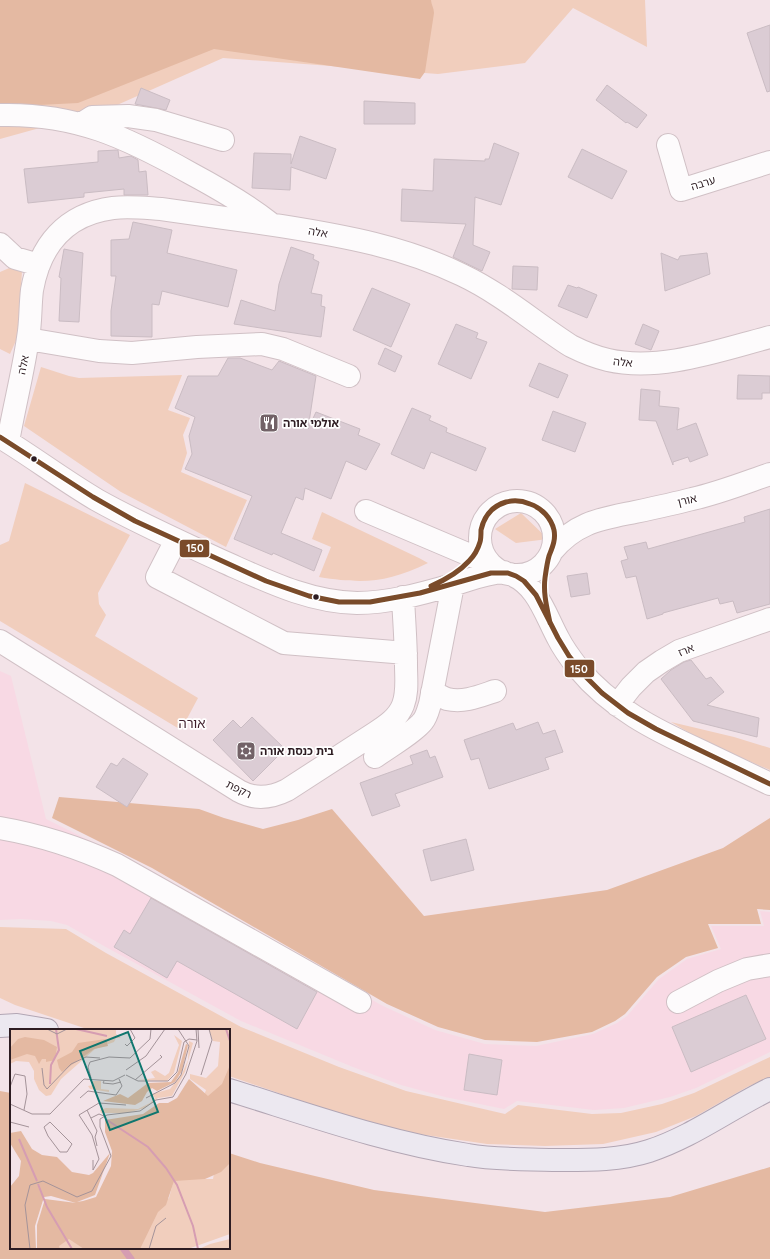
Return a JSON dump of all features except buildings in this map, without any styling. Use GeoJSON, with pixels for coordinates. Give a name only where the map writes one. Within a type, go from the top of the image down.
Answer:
{"type":"FeatureCollection","features":[{"type":"Feature","properties":{"kind":"main road"},"geometry":{"type":"LineString","coordinates":[[0,1026],[16,1025],[41,1029]]}},
{"type":"Feature","properties":{"kind":"main road"},"geometry":{"type":"LineString","coordinates":[[230,1090],[324,1120],[421,1147],[470,1156],[573,1160],[618,1158],[648,1151],[678,1140],[747,1100],[770,1089]]}},
{"type":"Feature","properties":{"kind":"street"},"geometry":{"type":"LineString","coordinates":[[0,115],[38,116],[67,120],[111,133],[156,153],[210,184],[262,216],[273,225]]}},
{"type":"Feature","properties":{"kind":"street"},"geometry":{"type":"LineString","coordinates":[[81,124],[92,117],[128,116],[156,120],[223,140]]}},
{"type":"Feature","properties":{"kind":"street","name":"ערבה"},"geometry":{"type":"LineString","coordinates":[[668,145],[682,190],[770,162]]}},
{"type":"Feature","properties":{"kind":"street","name":"אלה"},"geometry":{"type":"LineString","coordinates":[[4,439],[28,339],[32,290],[42,256],[51,242],[62,230],[76,220],[87,215],[112,208],[135,207],[161,209],[342,236],[382,245],[423,258],[476,281],[501,296],[571,346],[608,360],[640,364],[675,360],[770,337]]}},
{"type":"Feature","properties":{"kind":"street"},"geometry":{"type":"LineString","coordinates":[[5,256],[39,265]]}},
{"type":"Feature","properties":{"kind":"street"},"geometry":{"type":"LineString","coordinates":[[28,339],[88,350],[127,353],[143,353],[197,347],[262,344],[283,349],[349,376]]}},
{"type":"Feature","properties":{"kind":"street"},"geometry":{"type":"LineString","coordinates":[[4,439],[97,500],[136,521],[274,585],[308,596],[340,602],[357,603],[403,597],[486,574],[522,574],[533,571],[542,565],[551,554]]}},
{"type":"Feature","properties":{"kind":"street","name":"אורן"},"geometry":{"type":"LineString","coordinates":[[551,554],[561,541],[570,534],[579,528],[602,518],[658,507],[724,491],[770,474]]}},
{"type":"Feature","properties":{"kind":"street"},"geometry":{"type":"LineString","coordinates":[[403,597],[446,578],[467,563],[476,549],[481,530],[486,519],[493,510],[502,504],[513,501],[525,501],[541,509],[549,518],[553,528],[554,539],[545,579],[545,591],[550,623]]}},
{"type":"Feature","properties":{"kind":"street","name":"אורן"},"geometry":{"type":"LineString","coordinates":[[541,509],[566,515],[602,518]]}},
{"type":"Feature","properties":{"kind":"street"},"geometry":{"type":"LineString","coordinates":[[366,511],[484,552],[490,562],[499,570],[524,582],[534,591],[542,604],[550,623],[578,668],[603,694],[631,715],[664,734],[770,784]]}},
{"type":"Feature","properties":{"kind":"street"},"geometry":{"type":"LineString","coordinates":[[176,540],[158,577],[284,643],[406,653]]}},
{"type":"Feature","properties":{"kind":"street"},"geometry":{"type":"LineString","coordinates":[[375,757],[417,728],[423,721],[429,708],[453,584]]}},
{"type":"Feature","properties":{"kind":"street","name":"רקפת"},"geometry":{"type":"LineString","coordinates":[[0,641],[239,790],[253,796],[272,796],[287,790],[387,725],[397,716],[403,706],[406,694],[406,653],[403,597]]}},
{"type":"Feature","properties":{"kind":"street","name":"ארז"},"geometry":{"type":"LineString","coordinates":[[617,705],[631,687],[646,672],[674,654],[770,619]]}},
{"type":"Feature","properties":{"kind":"street"},"geometry":{"type":"LineString","coordinates":[[432,692],[446,698],[456,700],[467,699],[495,691]]}},
{"type":"Feature","properties":{"kind":"street"},"geometry":{"type":"LineString","coordinates":[[0,828],[58,842],[117,865],[360,1002]]}},
{"type":"Feature","properties":{"kind":"street"},"geometry":{"type":"LineString","coordinates":[[678,1002],[718,981],[747,969],[770,965]]}},
{"type":"Feature","properties":{"kind":"shaded area"},"geometry":{"type":"Polygon","coordinates":[[[0,0],[645,0],[647,47],[573,8],[525,63],[438,74],[223,58],[108,109],[0,139],[0,0]]]}},
{"type":"Feature","properties":{"kind":"shaded area"},"geometry":{"type":"Polygon","coordinates":[[[0,0],[431,0],[434,13],[425,72],[420,79],[214,49],[78,103],[0,107],[0,0]]]}},
{"type":"Feature","properties":{"kind":"shaded area"},"geometry":{"type":"Polygon","coordinates":[[[14,266],[22,271],[18,336],[10,354],[0,349],[0,272],[14,266]]]}},
{"type":"Feature","properties":{"kind":"shaded area"},"geometry":{"type":"Polygon","coordinates":[[[41,367],[79,378],[182,375],[168,410],[190,418],[183,435],[187,453],[181,472],[247,500],[226,547],[121,492],[24,426],[41,367]]]}},
{"type":"Feature","properties":{"kind":"shaded area"},"geometry":{"type":"Polygon","coordinates":[[[25,483],[130,535],[98,593],[99,604],[106,615],[95,636],[198,698],[181,730],[0,621],[0,545],[9,541],[25,483]]]}},
{"type":"Feature","properties":{"kind":"shaded area"},"geometry":{"type":"Polygon","coordinates":[[[322,512],[428,563],[400,575],[375,580],[349,581],[319,577],[331,547],[312,539],[322,512]]]}},
{"type":"Feature","properties":{"kind":"shaded area"},"geometry":{"type":"Polygon","coordinates":[[[521,513],[548,539],[516,543],[495,529],[521,513]]]}},
{"type":"Feature","properties":{"kind":"shaded area"},"geometry":{"type":"Polygon","coordinates":[[[0,671],[11,676],[46,819],[153,872],[381,1005],[435,1030],[485,1044],[536,1046],[593,1034],[617,1023],[627,1016],[659,979],[687,959],[721,949],[711,926],[764,926],[760,911],[770,912],[770,1052],[696,1088],[670,1097],[624,1108],[594,1110],[517,1101],[504,1109],[445,1097],[401,1085],[241,1021],[67,925],[51,921],[21,919],[0,920],[0,671]]]}},
{"type":"Feature","properties":{"kind":"shaded area"},"geometry":{"type":"Polygon","coordinates":[[[671,722],[734,737],[770,748],[770,770],[705,742],[671,722]]]}},
{"type":"Feature","properties":{"kind":"shaded area"},"geometry":{"type":"Polygon","coordinates":[[[59,797],[199,809],[263,829],[332,809],[424,916],[607,890],[723,848],[770,818],[770,910],[757,909],[761,924],[708,924],[718,948],[686,957],[657,977],[625,1014],[615,1021],[592,1032],[537,1042],[485,1040],[438,1027],[387,1004],[152,868],[52,818],[59,797]]]}},
{"type":"Feature","properties":{"kind":"shaded area"},"geometry":{"type":"Polygon","coordinates":[[[0,927],[66,929],[106,953],[241,1027],[339,1067],[406,1091],[505,1114],[518,1105],[592,1114],[621,1113],[662,1104],[694,1093],[770,1057],[770,1077],[747,1087],[696,1116],[656,1132],[603,1144],[545,1146],[487,1144],[412,1133],[331,1111],[230,1076],[230,1029],[87,1029],[15,1005],[0,998],[0,927]]]}},
{"type":"Feature","properties":{"kind":"shaded area"},"geometry":{"type":"Polygon","coordinates":[[[0,1091],[10,1093],[10,1249],[230,1249],[230,1153],[260,1163],[374,1190],[545,1212],[670,1197],[770,1167],[770,1259],[0,1259],[0,1091]]]}},
{"type":"Feature","properties":{"kind":"waterway"},"geometry":{"type":"LineString","coordinates":[[124,1249],[131,1259]]}},
{"type":"Feature","properties":{"kind":"transit line","name":"150"},"geometry":{"type":"LineString","coordinates":[[0,437],[93,497],[135,521],[266,581],[309,596],[339,602],[370,602],[420,593],[491,573],[508,573],[516,576],[524,581],[536,595],[569,656],[586,677],[602,693],[628,713],[656,729],[770,784]]}},
{"type":"Feature","properties":{"kind":"transit line","name":"150"},"geometry":{"type":"LineString","coordinates":[[431,586],[456,572],[473,557],[481,539],[481,530],[484,520],[493,509],[509,501],[527,503],[538,508],[545,514],[551,521],[554,530],[554,541],[549,556],[545,584],[550,623]]}},
{"type":"Feature","properties":{"kind":"place","name":"אולמי אורה"},"geometry":{"type":"Point","coordinates":[269,423]}},
{"type":"Feature","properties":{"kind":"place","name":"בית כנסת אורה"},"geometry":{"type":"Point","coordinates":[246,751]}},
{"type":"Feature","properties":{"kind":"district","name":"אורה"},"geometry":{"type":"Point","coordinates":[192,723]}}]}
